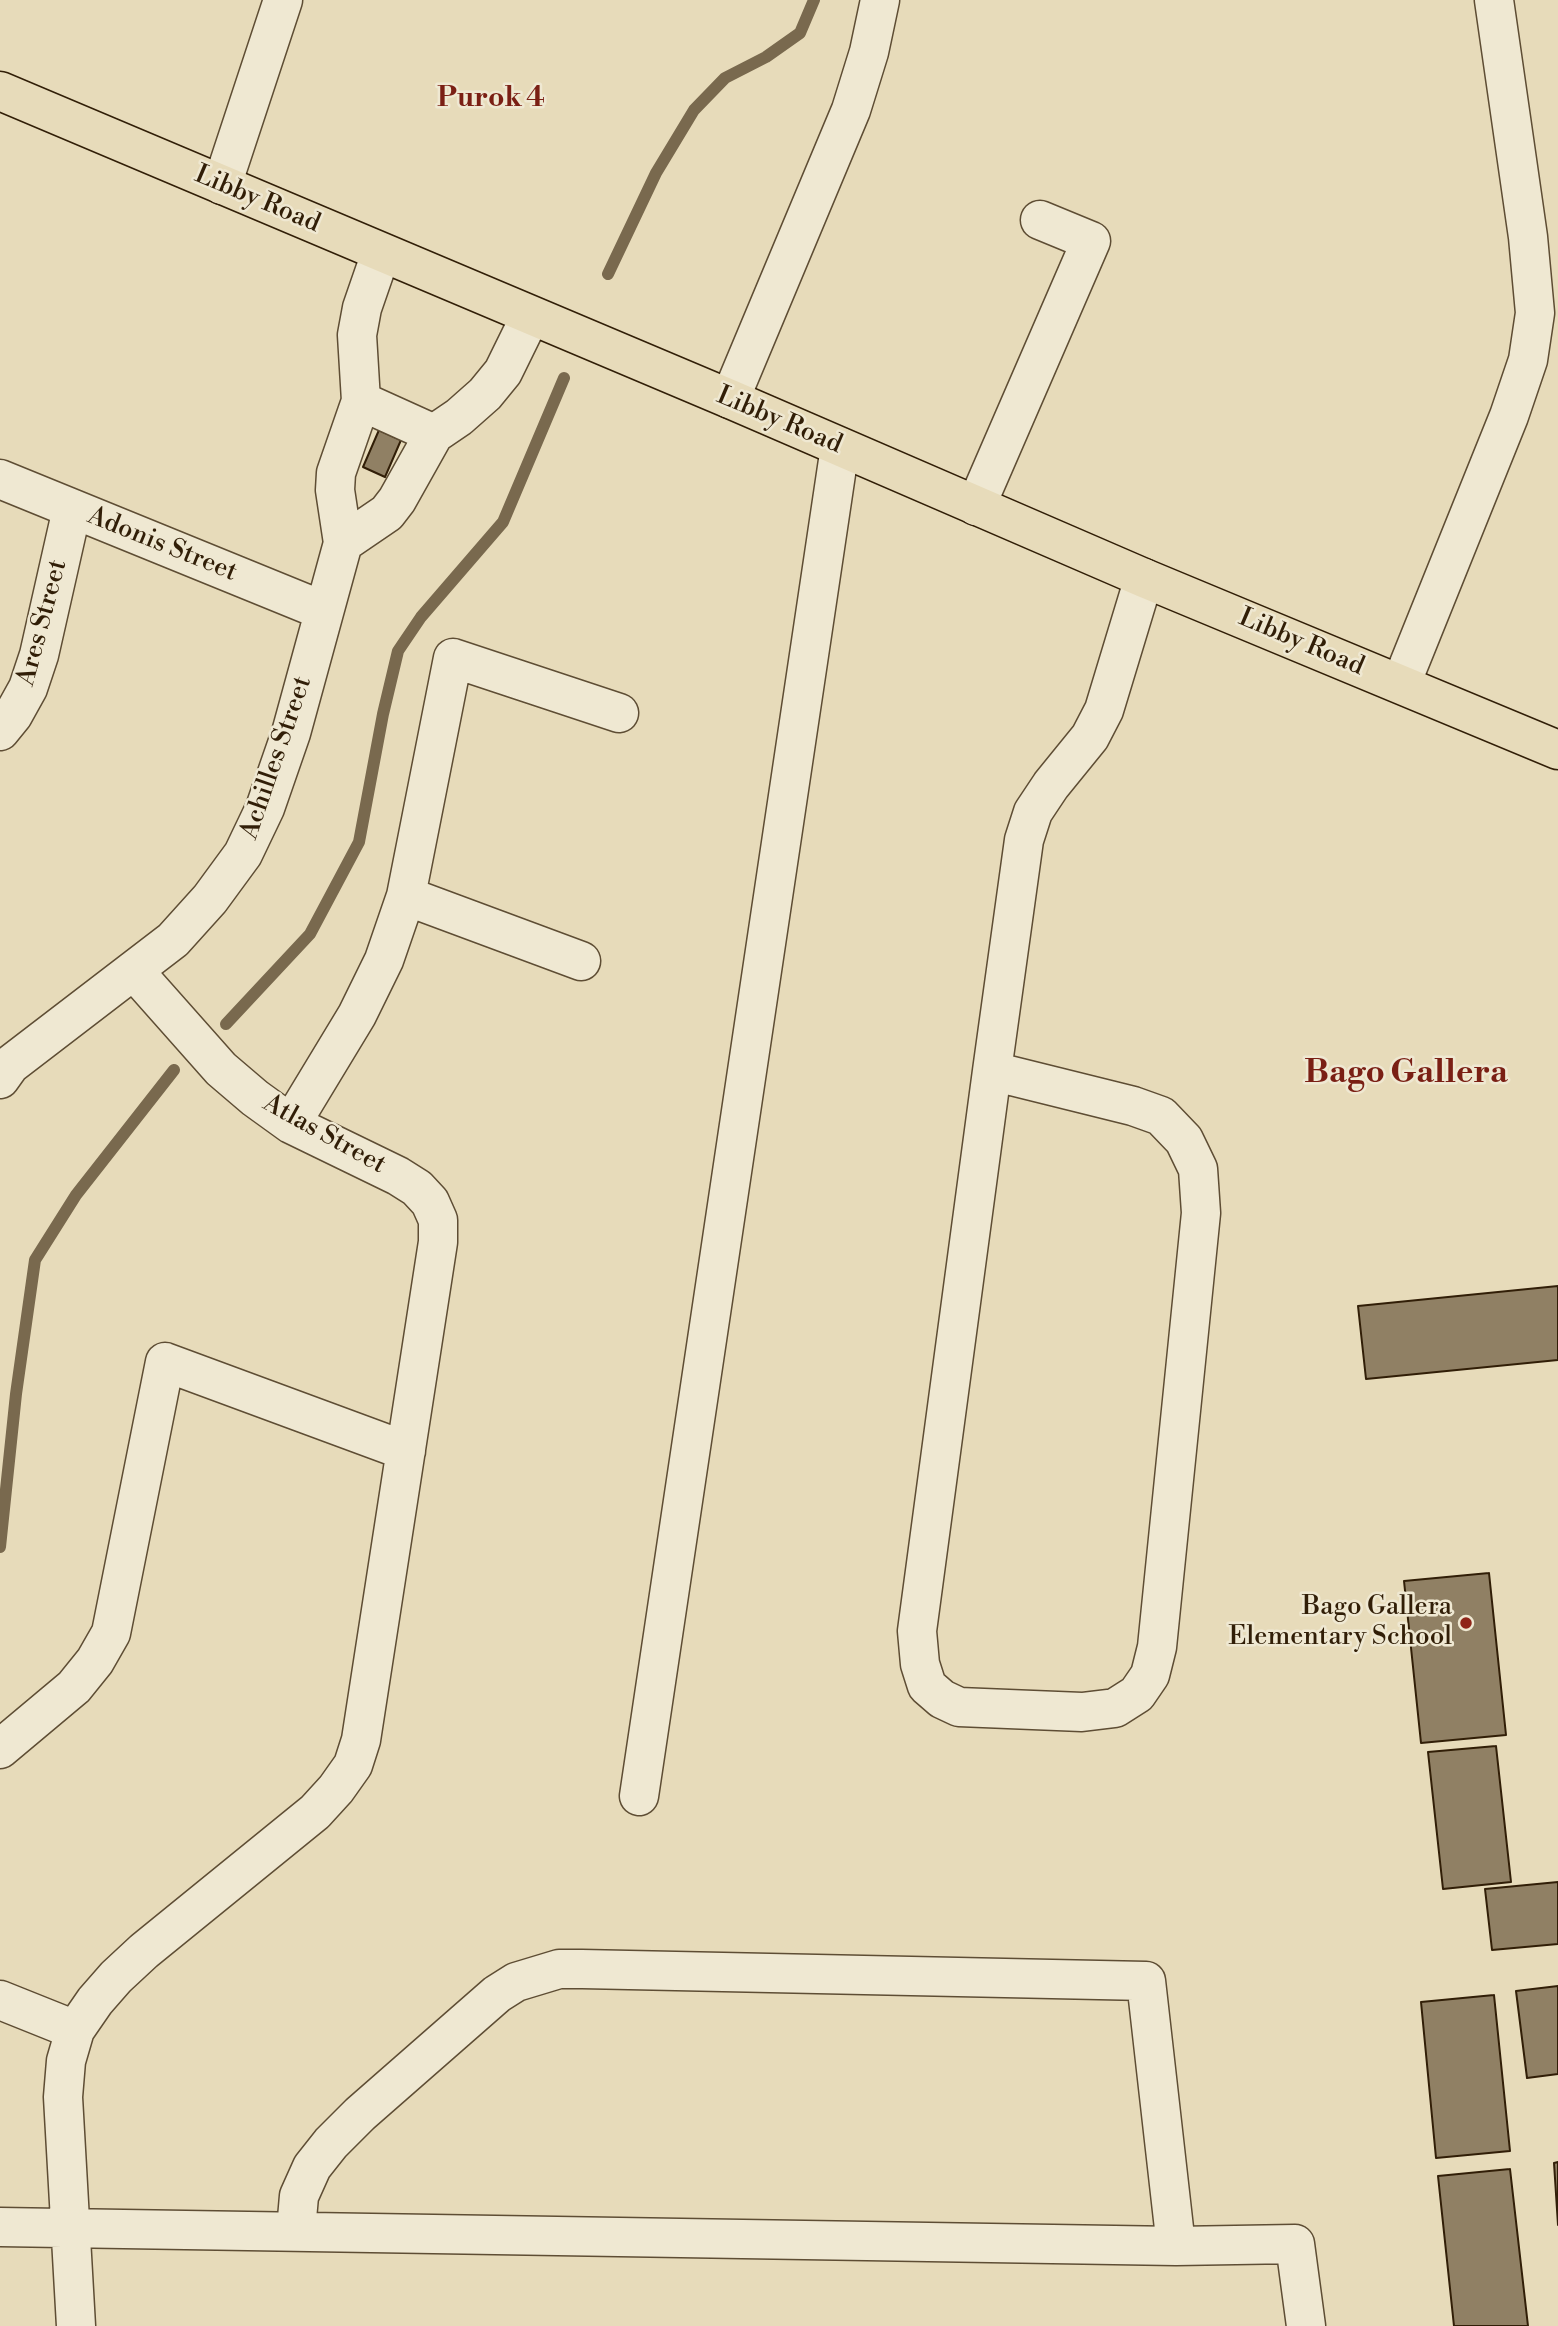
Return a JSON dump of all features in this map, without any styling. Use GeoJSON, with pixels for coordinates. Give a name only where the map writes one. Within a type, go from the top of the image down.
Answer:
{"type":"FeatureCollection","features":[{"type":"Feature","properties":{"kind":"main road","name":"Libby Road"},"geometry":{"type":"LineString","coordinates":[[0,91],[530,317],[730,399],[1144,578],[1558,750]]}},
{"type":"Feature","properties":{"kind":"street"},"geometry":{"type":"LineString","coordinates":[[222,185],[283,0]]}},
{"type":"Feature","properties":{"kind":"street"},"geometry":{"type":"LineString","coordinates":[[730,399],[851,110],[869,51],[880,0]]}},
{"type":"Feature","properties":{"kind":"street"},"geometry":{"type":"LineString","coordinates":[[1401,684],[1509,416],[1528,360],[1535,313],[1528,237],[1494,0]]}},
{"type":"Feature","properties":{"kind":"street"},"geometry":{"type":"LineString","coordinates":[[976,506],[1091,241],[1040,220]]}},
{"type":"Feature","properties":{"kind":"street","name":"Achilles Street"},"geometry":{"type":"LineString","coordinates":[[0,1079],[10,1065],[135,972],[173,940],[210,899],[243,854],[265,808],[291,733],[343,543],[335,491],[336,473],[360,401],[356,335],[362,308],[381,253]]}},
{"type":"Feature","properties":{"kind":"street"},"geometry":{"type":"LineString","coordinates":[[343,543],[387,513],[434,434],[485,394],[503,372],[530,317]]}},
{"type":"Feature","properties":{"kind":"street"},"geometry":{"type":"LineString","coordinates":[[360,401],[434,434]]}},
{"type":"Feature","properties":{"kind":"street"},"geometry":{"type":"LineString","coordinates":[[639,1796],[840,447]]}},
{"type":"Feature","properties":{"kind":"street","name":"Adonis Street"},"geometry":{"type":"LineString","coordinates":[[0,479],[324,611]]}},
{"type":"Feature","properties":{"kind":"street","name":"Ares Street"},"geometry":{"type":"LineString","coordinates":[[0,731],[13,715],[28,688],[39,655],[72,509]]}},
{"type":"Feature","properties":{"kind":"street"},"geometry":{"type":"LineString","coordinates":[[992,1071],[1133,1106],[1161,1116],[1184,1140],[1198,1169],[1201,1213],[1157,1647],[1150,1675],[1136,1694],[1115,1708],[1082,1712],[959,1707],[942,1699],[927,1686],[920,1664],[917,1631],[992,1071],[1024,839],[1033,812],[1090,737],[1104,710],[1144,578]]}},
{"type":"Feature","properties":{"kind":"street"},"geometry":{"type":"LineString","coordinates":[[291,1124],[357,1015],[384,960],[406,896],[453,659],[619,713]]}},
{"type":"Feature","properties":{"kind":"street"},"geometry":{"type":"LineString","coordinates":[[406,896],[581,961]]}},
{"type":"Feature","properties":{"kind":"street","name":"Atlas Street"},"geometry":{"type":"LineString","coordinates":[[135,972],[220,1069],[255,1098],[291,1124],[398,1176],[417,1188],[430,1202],[438,1220],[439,1242],[406,1451]]}},
{"type":"Feature","properties":{"kind":"street"},"geometry":{"type":"LineString","coordinates":[[0,1749],[74,1687],[95,1661],[111,1633],[165,1362],[406,1451],[361,1740],[353,1765],[315,1812],[144,1951],[116,1977],[75,2030],[66,2061],[63,2097],[76,2326]]}},
{"type":"Feature","properties":{"kind":"street"},"geometry":{"type":"LineString","coordinates":[[296,2230],[299,2196],[312,2167],[331,2143],[360,2114],[497,1994],[516,1982],[537,1974],[559,1969],[596,1969],[1146,1981],[1175,2246]]}},
{"type":"Feature","properties":{"kind":"street"},"geometry":{"type":"LineString","coordinates":[[0,2000],[75,2030]]}},
{"type":"Feature","properties":{"kind":"street"},"geometry":{"type":"LineString","coordinates":[[0,2227],[71,2226],[1175,2246],[1295,2244],[1306,2326]]}},
{"type":"Feature","properties":{"kind":"building"},"geometry":{"type":"Polygon","coordinates":[[[379,430],[401,440],[385,477],[363,467],[379,430]]]}},
{"type":"Feature","properties":{"kind":"building"},"geometry":{"type":"Polygon","coordinates":[[[1558,1286],[1558,1360],[1366,1379],[1358,1306],[1558,1286]]]}},
{"type":"Feature","properties":{"kind":"building"},"geometry":{"type":"Polygon","coordinates":[[[1489,1573],[1506,1735],[1421,1743],[1404,1581],[1489,1573]]]}},
{"type":"Feature","properties":{"kind":"building"},"geometry":{"type":"Polygon","coordinates":[[[1496,1746],[1511,1882],[1443,1889],[1428,1752],[1496,1746]]]}},
{"type":"Feature","properties":{"kind":"building"},"geometry":{"type":"Polygon","coordinates":[[[1558,1882],[1558,1944],[1492,1950],[1485,1889],[1558,1882]]]}},
{"type":"Feature","properties":{"kind":"building"},"geometry":{"type":"Polygon","coordinates":[[[1558,1986],[1558,2074],[1527,2078],[1516,1991],[1558,1986]]]}},
{"type":"Feature","properties":{"kind":"building"},"geometry":{"type":"Polygon","coordinates":[[[1494,1995],[1510,2151],[1436,2158],[1421,2002],[1494,1995]]]}},
{"type":"Feature","properties":{"kind":"building"},"geometry":{"type":"Polygon","coordinates":[[[1558,2162],[1558,2225],[1554,2163],[1558,2162]]]}},
{"type":"Feature","properties":{"kind":"building"},"geometry":{"type":"Polygon","coordinates":[[[1510,2169],[1528,2326],[1454,2326],[1438,2176],[1510,2169]]]}},
{"type":"Feature","properties":{"kind":"waterway"},"geometry":{"type":"LineString","coordinates":[[608,274],[656,173],[694,110],[725,78],[766,57],[800,33],[814,0]]}},
{"type":"Feature","properties":{"kind":"waterway"},"geometry":{"type":"LineString","coordinates":[[226,1024],[310,934],[359,842],[398,651],[421,617],[503,522],[564,378]]}},
{"type":"Feature","properties":{"kind":"waterway"},"geometry":{"type":"LineString","coordinates":[[0,1547],[16,1394],[35,1260],[76,1195],[174,1070]]}},
{"type":"Feature","properties":{"kind":"place","name":"Bago Gallera Elementary School"},"geometry":{"type":"Point","coordinates":[1466,1623]}},
{"type":"Feature","properties":{"kind":"district","name":"Purok 4"},"geometry":{"type":"Point","coordinates":[491,99]}},
{"type":"Feature","properties":{"kind":"district","name":"Bago Gallera"},"geometry":{"type":"Point","coordinates":[1406,1074]}}]}
